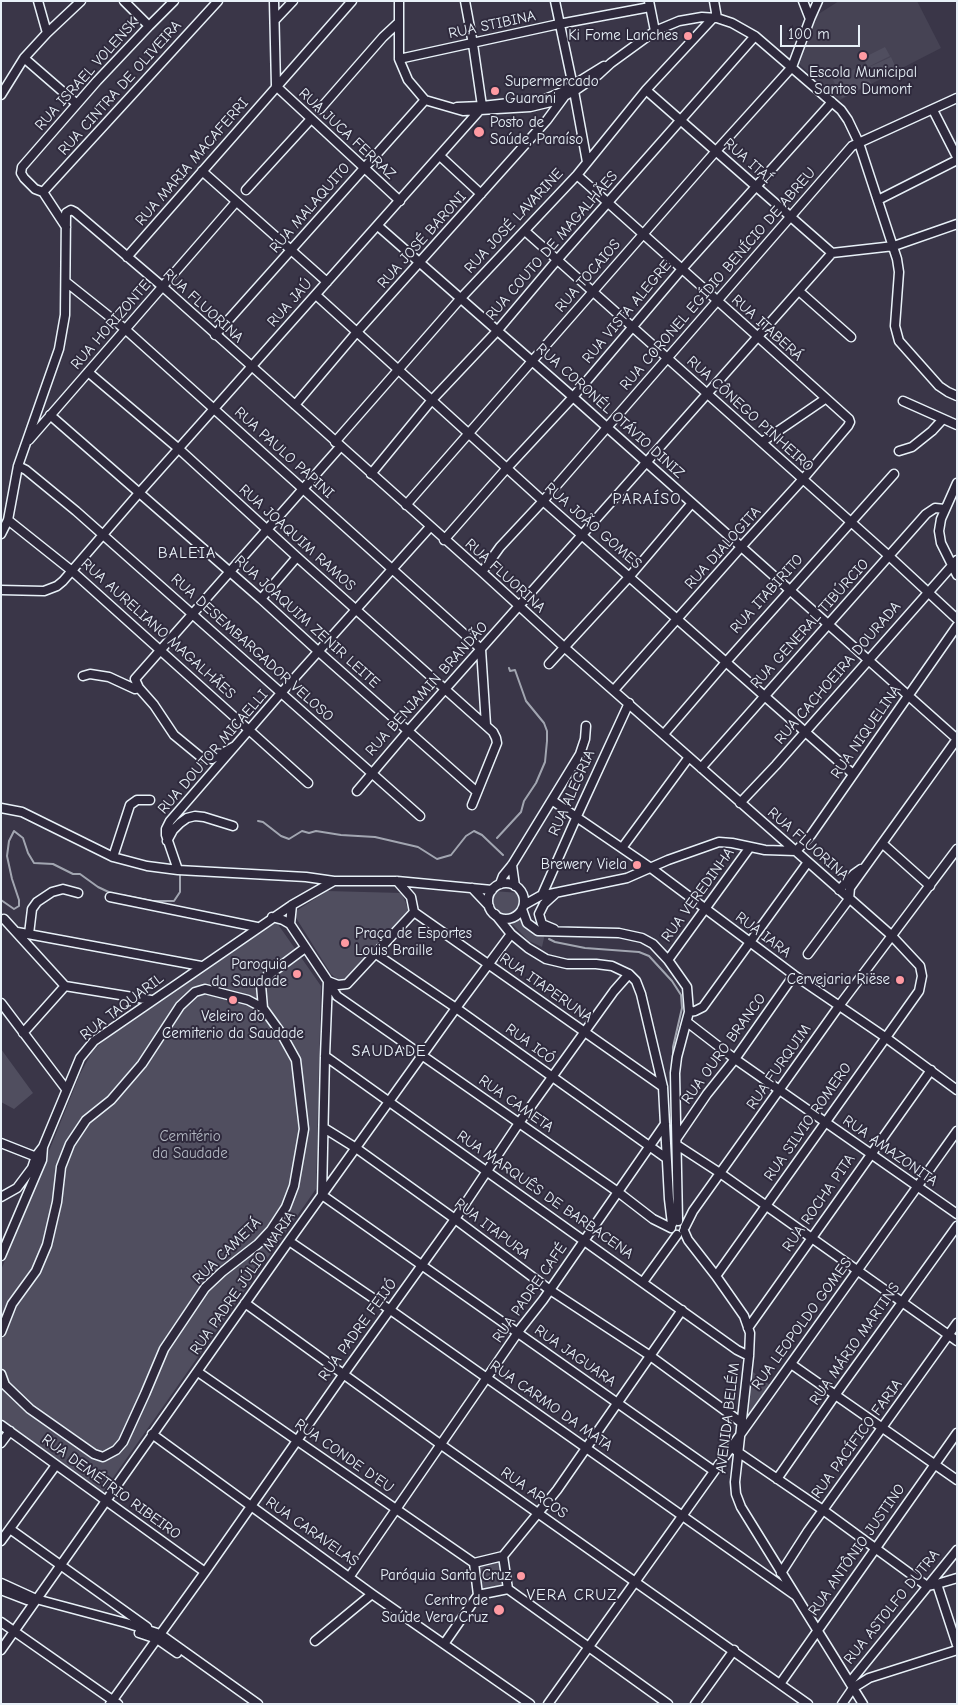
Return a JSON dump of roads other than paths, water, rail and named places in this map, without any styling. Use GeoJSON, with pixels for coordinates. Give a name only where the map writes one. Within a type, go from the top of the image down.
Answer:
{"type":"FeatureCollection","features":[{"type":"Feature","properties":{"kind":"street"},"geometry":{"type":"LineString","coordinates":[[38,1],[47,33]]}},
{"type":"Feature","properties":{"kind":"street"},"geometry":{"type":"LineString","coordinates":[[1,94],[24,58],[81,1]]}},
{"type":"Feature","properties":{"kind":"street"},"geometry":{"type":"LineString","coordinates":[[124,1],[149,26]]}},
{"type":"Feature","properties":{"kind":"street","name":"RUA ISRAEL VOLENSK"},"geometry":{"type":"LineString","coordinates":[[42,192],[35,189],[24,178],[21,173],[22,167],[149,26],[174,1]]}},
{"type":"Feature","properties":{"kind":"street","name":"RUA CINTRA DE OLIVEIRA"},"geometry":{"type":"LineString","coordinates":[[42,192],[218,1]]}},
{"type":"Feature","properties":{"kind":"street"},"geometry":{"type":"LineString","coordinates":[[274,1],[276,86]]}},
{"type":"Feature","properties":{"kind":"street"},"geometry":{"type":"LineString","coordinates":[[275,20],[293,1]]}},
{"type":"Feature","properties":{"kind":"street","name":"RUA MARIA MACAFERRI"},"geometry":{"type":"LineString","coordinates":[[127,257],[352,1]]}},
{"type":"Feature","properties":{"kind":"street"},"geometry":{"type":"LineString","coordinates":[[399,1],[399,59],[408,80],[426,100],[453,108],[481,109],[545,99],[564,94],[595,70],[611,63],[655,31],[679,21],[702,17],[715,18],[732,23],[755,36],[832,102],[848,120],[859,143],[894,246],[899,272],[895,326],[899,341],[934,381],[945,390],[957,396]]}},
{"type":"Feature","properties":{"kind":"street"},"geometry":{"type":"LineString","coordinates":[[464,1],[473,44],[481,109]]}},
{"type":"Feature","properties":{"kind":"street"},"geometry":{"type":"LineString","coordinates":[[555,1],[586,162]]}},
{"type":"Feature","properties":{"kind":"street"},"geometry":{"type":"LineString","coordinates":[[714,1],[715,18]]}},
{"type":"Feature","properties":{"kind":"street"},"geometry":{"type":"LineString","coordinates":[[803,1],[810,19]]}},
{"type":"Feature","properties":{"kind":"street"},"geometry":{"type":"LineString","coordinates":[[792,67],[818,1]]}},
{"type":"Feature","properties":{"kind":"street"},"geometry":{"type":"LineString","coordinates":[[649,4],[655,31]]}},
{"type":"Feature","properties":{"kind":"street","name":"RUA STIBINA"},"geometry":{"type":"LineString","coordinates":[[399,59],[649,4]]}},
{"type":"Feature","properties":{"kind":"street","name":"RUA JOSÉ LAVARINE"},"geometry":{"type":"LineString","coordinates":[[139,688],[136,683],[137,676],[303,488],[398,370],[461,298],[576,175],[646,90],[715,18]]}},
{"type":"Feature","properties":{"kind":"street"},"geometry":{"type":"LineString","coordinates":[[320,109],[398,22]]}},
{"type":"Feature","properties":{"kind":"street","name":"RUA COUTO DE MAGALHÃES"},"geometry":{"type":"LineString","coordinates":[[371,474],[431,401],[498,330],[557,260],[755,36]]}},
{"type":"Feature","properties":{"kind":"street"},"geometry":{"type":"LineString","coordinates":[[24,58],[78,104]]}},
{"type":"Feature","properties":{"kind":"street","name":"RUA TOCAIOS"},"geometry":{"type":"LineString","coordinates":[[406,505],[592,291],[792,67]]}},
{"type":"Feature","properties":{"kind":"street","name":"RUA JUCA FERRAZ"},"geometry":{"type":"LineString","coordinates":[[276,86],[400,201]]}},
{"type":"Feature","properties":{"kind":"street","name":"RUA ITAÍ"},"geometry":{"type":"LineString","coordinates":[[646,90],[832,253]]}},
{"type":"Feature","properties":{"kind":"street","name":"RUA JOSÉ BARONI"},"geometry":{"type":"LineString","coordinates":[[295,405],[356,333],[547,120],[564,94]]}},
{"type":"Feature","properties":{"kind":"street","name":"RUA CORONEL EGÍDIO BENÍCIO DE ABREU"},"geometry":{"type":"LineString","coordinates":[[482,572],[500,547],[543,501],[852,146],[957,98]]}},
{"type":"Feature","properties":{"kind":"street","name":"RUA MALAQUITO"},"geometry":{"type":"LineString","coordinates":[[215,335],[426,100]]}},
{"type":"Feature","properties":{"kind":"street","name":"RUA VISTA ALEGRE"},"geometry":{"type":"LineString","coordinates":[[444,540],[573,396],[681,270],[832,102]]}},
{"type":"Feature","properties":{"kind":"street","name":"RUA JAÚ"},"geometry":{"type":"LineString","coordinates":[[1,590],[44,591],[63,581],[481,109]]}},
{"type":"Feature","properties":{"kind":"street"},"geometry":{"type":"LineString","coordinates":[[878,200],[957,158],[933,110]]}},
{"type":"Feature","properties":{"kind":"street"},"geometry":{"type":"LineString","coordinates":[[246,190],[311,119]]}},
{"type":"Feature","properties":{"kind":"street"},"geometry":{"type":"LineString","coordinates":[[440,156],[481,194]]}},
{"type":"Feature","properties":{"kind":"street"},"geometry":{"type":"LineString","coordinates":[[202,171],[327,282]]}},
{"type":"Feature","properties":{"kind":"street","name":"RUA ITABERÁ"},"geometry":{"type":"LineString","coordinates":[[576,175],[757,336],[850,422]]}},
{"type":"Feature","properties":{"kind":"street"},"geometry":{"type":"LineString","coordinates":[[1,534],[8,520],[18,466],[59,349],[65,315],[66,227],[42,192]]}},
{"type":"Feature","properties":{"kind":"street","name":"RUA HORIZONTE"},"geometry":{"type":"LineString","coordinates":[[25,444],[236,202]]}},
{"type":"Feature","properties":{"kind":"street","name":"RUA FLUORINA"},"geometry":{"type":"LineString","coordinates":[[66,227],[66,213],[73,211],[162,287],[564,647],[891,935],[920,966],[921,983]]}},
{"type":"Feature","properties":{"kind":"street"},"geometry":{"type":"LineString","coordinates":[[832,253],[894,246],[957,224]]}},
{"type":"Feature","properties":{"kind":"street","name":"RUA CORONÉL OTÁVIO DINIZ"},"geometry":{"type":"LineString","coordinates":[[378,226],[573,396],[957,739]]}},
{"type":"Feature","properties":{"kind":"street","name":"RUA CÔNEGO PINHEIRO"},"geometry":{"type":"LineString","coordinates":[[525,231],[957,619]]}},
{"type":"Feature","properties":{"kind":"street","name":"RUA BENJAMIN BRANDÃO"},"geometry":{"type":"LineString","coordinates":[[357,791],[832,253]]}},
{"type":"Feature","properties":{"kind":"street","name":"RUA PAULO PAPINI"},"geometry":{"type":"LineString","coordinates":[[66,282],[125,329],[481,649]]}},
{"type":"Feature","properties":{"kind":"street"},"geometry":{"type":"LineString","coordinates":[[799,291],[851,338]]}},
{"type":"Feature","properties":{"kind":"street","name":"RUA JOÃO GOMES"},"geometry":{"type":"LineString","coordinates":[[316,295],[543,501],[853,774]]}},
{"type":"Feature","properties":{"kind":"street","name":"RUA JOAQUIM RAMOS"},"geometry":{"type":"LineString","coordinates":[[88,372],[178,449],[486,725]]}},
{"type":"Feature","properties":{"kind":"street"},"geometry":{"type":"LineString","coordinates":[[762,442],[826,400]]}},
{"type":"Feature","properties":{"kind":"street"},"geometry":{"type":"LineString","coordinates":[[903,401],[957,424]]}},
{"type":"Feature","properties":{"kind":"street","name":"RUA JOAQUIM ZENIR LEITE"},"geometry":{"type":"LineString","coordinates":[[50,415],[261,599],[318,652],[477,792]]}},
{"type":"Feature","properties":{"kind":"street"},"geometry":{"type":"LineString","coordinates":[[899,451],[917,444],[943,419]]}},
{"type":"Feature","properties":{"kind":"street","name":"RUA DIALOGITA"},"geometry":{"type":"LineString","coordinates":[[614,690],[803,479],[850,422]]}},
{"type":"Feature","properties":{"kind":"street","name":"RUA DESEMBARGADOR VELOSO"},"geometry":{"type":"LineString","coordinates":[[18,466],[51,490],[193,613],[420,816]]}},
{"type":"Feature","properties":{"kind":"street","name":"RUA ITABIRITO"},"geometry":{"type":"LineString","coordinates":[[664,734],[790,589],[894,474]]}},
{"type":"Feature","properties":{"kind":"street"},"geometry":{"type":"LineString","coordinates":[[957,483],[941,519],[940,538],[954,563],[957,575]]}},
{"type":"Feature","properties":{"kind":"street"},"geometry":{"type":"LineString","coordinates":[[549,664],[630,576],[692,503]]}},
{"type":"Feature","properties":{"kind":"street","name":"RUA GENERAL TIBÚRCIO"},"geometry":{"type":"LineString","coordinates":[[701,768],[929,511],[938,508],[945,509]]}},
{"type":"Feature","properties":{"kind":"street","name":"RUA AURELIANO MAGALHÃES"},"geometry":{"type":"LineString","coordinates":[[8,520],[72,571],[308,783]]}},
{"type":"Feature","properties":{"kind":"street","name":"RUA DOUTOR MICAELLI"},"geometry":{"type":"LineString","coordinates":[[167,841],[166,829],[170,821],[281,693],[430,527]]}},
{"type":"Feature","properties":{"kind":"street"},"geometry":{"type":"LineString","coordinates":[[261,599],[297,557]]}},
{"type":"Feature","properties":{"kind":"street","name":"RUA CACHOEIRA DOURADA"},"geometry":{"type":"LineString","coordinates":[[740,803],[776,765],[954,563]]}},
{"type":"Feature","properties":{"kind":"street","name":"RUA NIQUELINA"},"geometry":{"type":"LineString","coordinates":[[796,851],[811,835],[957,626]]}},
{"type":"Feature","properties":{"kind":"street"},"geometry":{"type":"LineString","coordinates":[[472,805],[496,743],[495,735],[486,725],[481,649]]}},
{"type":"Feature","properties":{"kind":"street"},"geometry":{"type":"LineString","coordinates":[[83,676],[90,674],[109,677],[135,689],[139,688],[154,705],[174,735],[202,758],[212,759],[235,746]]}},
{"type":"Feature","properties":{"kind":"street","name":"RUA ALEGRIA"},"geometry":{"type":"LineString","coordinates":[[541,895],[629,704]]}},
{"type":"Feature","properties":{"kind":"street"},"geometry":{"type":"LineString","coordinates":[[500,884],[503,876],[553,801],[580,754],[586,739],[586,726]]}},
{"type":"Feature","properties":{"kind":"street"},"geometry":{"type":"LineString","coordinates":[[808,954],[850,899],[850,888],[884,844],[957,739]]}},
{"type":"Feature","properties":{"kind":"street"},"geometry":{"type":"LineString","coordinates":[[622,848],[689,757]]}},
{"type":"Feature","properties":{"kind":"street"},"geometry":{"type":"LineString","coordinates":[[113,857],[130,805],[136,800],[150,800]]}},
{"type":"Feature","properties":{"kind":"street","name":"RUA IARA"},"geometry":{"type":"LineString","coordinates":[[553,801],[650,868],[794,975],[885,1037],[957,1090]]}},
{"type":"Feature","properties":{"kind":"street"},"geometry":{"type":"LineString","coordinates":[[1,808],[22,812],[113,857],[147,866],[178,870],[334,881],[397,881],[492,890]]}},
{"type":"Feature","properties":{"kind":"street"},"geometry":{"type":"LineString","coordinates":[[178,870],[167,841],[173,830],[180,823],[194,816],[204,817],[233,826]]}},
{"type":"Feature","properties":{"kind":"street"},"geometry":{"type":"LineString","coordinates":[[489,906],[488,900],[492,890],[500,884],[508,883],[541,895],[557,893],[627,878],[693,850],[719,842],[732,842],[750,847],[779,851],[796,851]]}},
{"type":"Feature","properties":{"kind":"street"},"geometry":{"type":"LineString","coordinates":[[884,844],[930,886]]}},
{"type":"Feature","properties":{"kind":"street","name":"RUA VEREDINHA"},"geometry":{"type":"LineString","coordinates":[[668,960],[750,847]]}},
{"type":"Feature","properties":{"kind":"street","name":"RUA FURQUIM"},"geometry":{"type":"LineString","coordinates":[[643,1282],[678,1228],[690,1216],[839,1006],[957,849]]}},
{"type":"Feature","properties":{"kind":"street"},"geometry":{"type":"LineString","coordinates":[[689,1012],[695,1012],[703,1007],[808,862]]}},
{"type":"Feature","properties":{"kind":"street"},"geometry":{"type":"LineString","coordinates":[[512,865],[518,888],[524,900],[523,907],[527,923],[534,929],[632,935],[642,938],[653,944],[668,960],[687,987],[689,1012],[677,1057],[675,1073],[678,1228]]}},
{"type":"Feature","properties":{"kind":"street"},"geometry":{"type":"LineString","coordinates":[[839,890],[854,874],[865,867]]}},
{"type":"Feature","properties":{"kind":"street"},"geometry":{"type":"LineString","coordinates":[[306,878],[312,883],[313,891]]}},
{"type":"Feature","properties":{"kind":"street","name":"RUA TAQUARIL"},"geometry":{"type":"LineString","coordinates":[[1,1197],[17,1188],[39,1158],[66,1089],[86,1048],[151,1000],[258,927],[313,891],[334,881]]}},
{"type":"Feature","properties":{"kind":"street"},"geometry":{"type":"LineString","coordinates":[[345,1000],[342,993],[347,984],[414,912],[411,897],[397,881]]}},
{"type":"Feature","properties":{"kind":"street"},"geometry":{"type":"LineString","coordinates":[[411,897],[423,884]]}},
{"type":"Feature","properties":{"kind":"street"},"geometry":{"type":"LineString","coordinates":[[472,888],[489,906],[510,934],[546,959],[567,964],[612,966],[630,974],[636,981],[642,994],[663,1086],[666,1158],[678,1228]]}},
{"type":"Feature","properties":{"kind":"street"},"geometry":{"type":"LineString","coordinates":[[28,934],[32,909],[37,902],[52,892],[63,889],[78,893]]}},
{"type":"Feature","properties":{"kind":"street"},"geometry":{"type":"LineString","coordinates":[[557,893],[544,904],[539,914],[542,924],[563,931]]}},
{"type":"Feature","properties":{"kind":"street"},"geometry":{"type":"LineString","coordinates":[[494,914],[506,919],[518,914],[523,907],[541,895]]}},
{"type":"Feature","properties":{"kind":"street"},"geometry":{"type":"LineString","coordinates":[[110,897],[258,927]]}},
{"type":"Feature","properties":{"kind":"street"},"geometry":{"type":"LineString","coordinates":[[272,918],[283,920],[290,924],[292,905]]}},
{"type":"Feature","properties":{"kind":"street","name":"RUA ITAPERUNA"},"geometry":{"type":"LineString","coordinates":[[414,912],[663,1086]]}},
{"type":"Feature","properties":{"kind":"street"},"geometry":{"type":"LineString","coordinates":[[4,918],[65,986],[151,1000]]}},
{"type":"Feature","properties":{"kind":"street","name":"RUA CAMETA"},"geometry":{"type":"LineString","coordinates":[[290,924],[334,992],[618,1192],[653,1219],[678,1228]]}},
{"type":"Feature","properties":{"kind":"street"},"geometry":{"type":"LineString","coordinates":[[17,932],[201,966]]}},
{"type":"Feature","properties":{"kind":"street","name":"RUA PADRE JÚLIO MARIA"},"geometry":{"type":"LineString","coordinates":[[1,1650],[289,1241],[510,934]]}},
{"type":"Feature","properties":{"kind":"street"},"geometry":{"type":"LineString","coordinates":[[263,1008],[261,985],[266,977],[305,948]]}},
{"type":"Feature","properties":{"kind":"street","name":"RUA ICÓ"},"geometry":{"type":"LineString","coordinates":[[376,954],[456,1008],[666,1158]]}},
{"type":"Feature","properties":{"kind":"street","name":"RUA PADRE FEIJÓ"},"geometry":{"type":"LineString","coordinates":[[114,1702],[157,1635],[205,1572],[296,1440],[455,1219],[519,1123],[614,992],[630,974]]}},
{"type":"Feature","properties":{"kind":"street","name":"RUA OURO BRANCO"},"geometry":{"type":"LineString","coordinates":[[677,1142],[707,1094],[736,1059],[794,975]]}},
{"type":"Feature","properties":{"kind":"street"},"geometry":{"type":"LineString","coordinates":[[322,1195],[328,981],[338,985],[347,984]]}},
{"type":"Feature","properties":{"kind":"street","name":"RUA SILVIO ROMERO"},"geometry":{"type":"LineString","coordinates":[[716,1276],[885,1037],[915,998],[921,983]]}},
{"type":"Feature","properties":{"kind":"street"},"geometry":{"type":"LineString","coordinates":[[24,1033],[65,986]]}},
{"type":"Feature","properties":{"kind":"street"},"geometry":{"type":"LineString","coordinates":[[1,1332],[12,1304],[36,1271],[47,1245],[57,1202],[61,1167],[70,1144],[86,1120],[112,1100],[142,1064],[180,1006],[195,992],[205,989],[248,1000],[263,1008]]}},
{"type":"Feature","properties":{"kind":"street"},"geometry":{"type":"LineString","coordinates":[[1,1003],[66,1089]]}},
{"type":"Feature","properties":{"kind":"street","name":"RUA CAMETÁ"},"geometry":{"type":"LineString","coordinates":[[1,1374],[5,1385],[30,1409],[94,1454],[103,1457],[116,1450],[123,1442],[169,1341],[205,1288],[258,1244],[271,1230],[286,1207],[294,1186],[304,1129],[296,1060],[281,1033],[263,1008]]}},
{"type":"Feature","properties":{"kind":"street","name":"RUA AMAZONITA"},"geometry":{"type":"LineString","coordinates":[[687,1022],[779,1090],[957,1214]]}},
{"type":"Feature","properties":{"kind":"street","name":"RUA MARQUÊS DE BARBACENA"},"geometry":{"type":"LineString","coordinates":[[325,1056],[583,1241],[749,1356]]}},
{"type":"Feature","properties":{"kind":"street","name":"RUA ROCHA PITA"},"geometry":{"type":"LineString","coordinates":[[748,1328],[870,1153],[931,1070]]}},
{"type":"Feature","properties":{"kind":"street","name":"RUA PADRE CAFÉ"},"geometry":{"type":"LineString","coordinates":[[350,1576],[440,1444],[665,1124]]}},
{"type":"Feature","properties":{"kind":"street","name":"RUA ITAPURA"},"geometry":{"type":"LineString","coordinates":[[324,1128],[356,1148],[550,1290],[649,1355],[742,1422]]}},
{"type":"Feature","properties":{"kind":"street","name":"RUA LEOPOLDO GOMES"},"geometry":{"type":"LineString","coordinates":[[548,1704],[741,1431],[957,1131]]}},
{"type":"Feature","properties":{"kind":"street"},"geometry":{"type":"LineString","coordinates":[[677,1142],[957,1341]]}},
{"type":"Feature","properties":{"kind":"street"},"geometry":{"type":"LineString","coordinates":[[1,1143],[39,1158],[1,1256]]}},
{"type":"Feature","properties":{"kind":"street","name":"RUA JAGUARA"},"geometry":{"type":"LineString","coordinates":[[322,1195],[714,1471]]}},
{"type":"Feature","properties":{"kind":"street","name":"RUA MÁRIO MARTINS"},"geometry":{"type":"LineString","coordinates":[[777,1479],[901,1302],[957,1226]]}},
{"type":"Feature","properties":{"kind":"street","name":"AVENIDA BELÉM"},"geometry":{"type":"LineString","coordinates":[[678,1228],[716,1276],[744,1316],[751,1338],[735,1482],[736,1494],[741,1507],[863,1704]]}},
{"type":"Feature","properties":{"kind":"street","name":"RUA CARMO DA MATA"},"geometry":{"type":"LineString","coordinates":[[289,1241],[390,1309],[796,1596]]}},
{"type":"Feature","properties":{"kind":"street","name":"RUA ARCOS"},"geometry":{"type":"LineString","coordinates":[[245,1303],[440,1444],[808,1704]]}},
{"type":"Feature","properties":{"kind":"street"},"geometry":{"type":"LineString","coordinates":[[444,1644],[478,1595],[474,1563],[503,1556],[557,1490],[682,1310]]}},
{"type":"Feature","properties":{"kind":"street","name":"RUA PACÍFICO FARIA"},"geometry":{"type":"LineString","coordinates":[[781,1573],[808,1531],[957,1323]]}},
{"type":"Feature","properties":{"kind":"street"},"geometry":{"type":"LineString","coordinates":[[791,1364],[883,1426],[957,1480]]}},
{"type":"Feature","properties":{"kind":"street","name":"RUA CONDE D'EU"},"geometry":{"type":"LineString","coordinates":[[198,1372],[474,1563]]}},
{"type":"Feature","properties":{"kind":"street","name":"RUA DEMÉTRIO RIBEIRO"},"geometry":{"type":"LineString","coordinates":[[1,1425],[205,1572]]}},
{"type":"Feature","properties":{"kind":"street"},"geometry":{"type":"LineString","coordinates":[[1,1443],[10,1431]]}},
{"type":"Feature","properties":{"kind":"street","name":"RUA ANTÔNIO JUSTINO"},"geometry":{"type":"LineString","coordinates":[[780,1684],[957,1433]]}},
{"type":"Feature","properties":{"kind":"street","name":"RUA CARAVELAS"},"geometry":{"type":"LineString","coordinates":[[152,1434],[350,1576],[372,1594],[530,1704]]}},
{"type":"Feature","properties":{"kind":"street"},"geometry":{"type":"LineString","coordinates":[[730,1448],[739,1451],[927,1586],[957,1578]]}},
{"type":"Feature","properties":{"kind":"street"},"geometry":{"type":"LineString","coordinates":[[1,1541],[56,1465]]}},
{"type":"Feature","properties":{"kind":"street"},"geometry":{"type":"LineString","coordinates":[[10,1529],[128,1615],[258,1704]]}},
{"type":"Feature","properties":{"kind":"street","name":"RUA ASTOLFO DUTRA"},"geometry":{"type":"LineString","coordinates":[[842,1704],[861,1668],[957,1550]]}},
{"type":"Feature","properties":{"kind":"street"},"geometry":{"type":"LineString","coordinates":[[503,1556],[508,1589],[668,1704]]}},
{"type":"Feature","properties":{"kind":"street"},"geometry":{"type":"LineString","coordinates":[[1,1584],[35,1601]]}},
{"type":"Feature","properties":{"kind":"street"},"geometry":{"type":"LineString","coordinates":[[938,1584],[957,1644]]}},
{"type":"Feature","properties":{"kind":"street"},"geometry":{"type":"LineString","coordinates":[[478,1595],[508,1589]]}},
{"type":"Feature","properties":{"kind":"street"},"geometry":{"type":"LineString","coordinates":[[1,1590],[157,1635],[250,1704]]}},
{"type":"Feature","properties":{"kind":"street"},"geometry":{"type":"LineString","coordinates":[[315,1641],[372,1594]]}},
{"type":"Feature","properties":{"kind":"street"},"geometry":{"type":"LineString","coordinates":[[126,1626],[128,1615]]}},
{"type":"Feature","properties":{"kind":"street"},"geometry":{"type":"LineString","coordinates":[[1,1622],[114,1702]]}},
{"type":"Feature","properties":{"kind":"street"},"geometry":{"type":"LineString","coordinates":[[695,1704],[734,1650]]}},
{"type":"Feature","properties":{"kind":"street"},"geometry":{"type":"LineString","coordinates":[[851,1685],[957,1650]]}},
{"type":"Feature","properties":{"kind":"street"},"geometry":{"type":"LineString","coordinates":[[861,1668],[861,1674],[869,1678]]}},
{"type":"Feature","properties":{"kind":"waterway"},"geometry":{"type":"LineString","coordinates":[[497,838],[521,812],[524,801],[536,783],[545,762],[547,741],[547,731],[544,723],[526,701],[515,670],[510,671],[509,668]]}},
{"type":"Feature","properties":{"kind":"waterway"},"geometry":{"type":"LineString","coordinates":[[258,821],[263,822],[281,836],[289,839],[302,831],[375,837],[418,847],[437,859],[451,855],[466,836],[474,831],[482,835],[503,855]]}},
{"type":"Feature","properties":{"kind":"waterway"},"geometry":{"type":"LineString","coordinates":[[1,900],[14,909],[19,906],[7,856],[9,841],[14,831],[23,838],[34,863],[53,864],[73,874],[80,874],[98,887],[115,895],[152,901],[174,901],[180,892],[180,874]]}},
{"type":"Feature","properties":{"kind":"waterway"},"geometry":{"type":"LineString","coordinates":[[549,939],[585,948],[639,952],[649,956],[672,981],[681,995],[682,1008],[673,1047],[673,1063]]}},
{"type":"Feature","properties":{"kind":"place","name":"Ki Fome Lanches"},"geometry":{"type":"Point","coordinates":[688,36]}},
{"type":"Feature","properties":{"kind":"place","name":"Escola Municipal Santos Dumont"},"geometry":{"type":"Point","coordinates":[863,56]}},
{"type":"Feature","properties":{"kind":"place","name":"Supermercado Guarani"},"geometry":{"type":"Point","coordinates":[495,91]}},
{"type":"Feature","properties":{"kind":"place","name":"Posto de Saúde, Paraíso"},"geometry":{"type":"Point","coordinates":[479,132]}},
{"type":"Feature","properties":{"kind":"place","name":"Brewery Viela"},"geometry":{"type":"Point","coordinates":[637,865]}},
{"type":"Feature","properties":{"kind":"place","name":"Praça de Esportes Louis Braille"},"geometry":{"type":"Point","coordinates":[345,943]}},
{"type":"Feature","properties":{"kind":"place","name":"Paroquia da Saudade"},"geometry":{"type":"Point","coordinates":[297,974]}},
{"type":"Feature","properties":{"kind":"place","name":"Cervejaria Riëse"},"geometry":{"type":"Point","coordinates":[900,980]}},
{"type":"Feature","properties":{"kind":"place","name":"Veleiro do Cemiterio da Saudade"},"geometry":{"type":"Point","coordinates":[233,1000]}},
{"type":"Feature","properties":{"kind":"place","name":"Paróquia Santa Cruz"},"geometry":{"type":"Point","coordinates":[521,1576]}},
{"type":"Feature","properties":{"kind":"place","name":"Centro de Saúde Vera Cruz"},"geometry":{"type":"Point","coordinates":[499,1610]}},
{"type":"Feature","properties":{"kind":"district","name":"PARAÍSO"},"geometry":{"type":"Point","coordinates":[647,499]}},
{"type":"Feature","properties":{"kind":"district","name":"BALEIA"},"geometry":{"type":"Point","coordinates":[187,553]}},
{"type":"Feature","properties":{"kind":"district","name":"SAUDADE"},"geometry":{"type":"Point","coordinates":[389,1051]}},
{"type":"Feature","properties":{"kind":"district","name":"VERA CRUZ"},"geometry":{"type":"Point","coordinates":[572,1595]}},
{"type":"Feature","properties":{"kind":"park label","name":"Cemitério da Saudade"},"geometry":{"type":"Point","coordinates":[190,1146]}}]}
